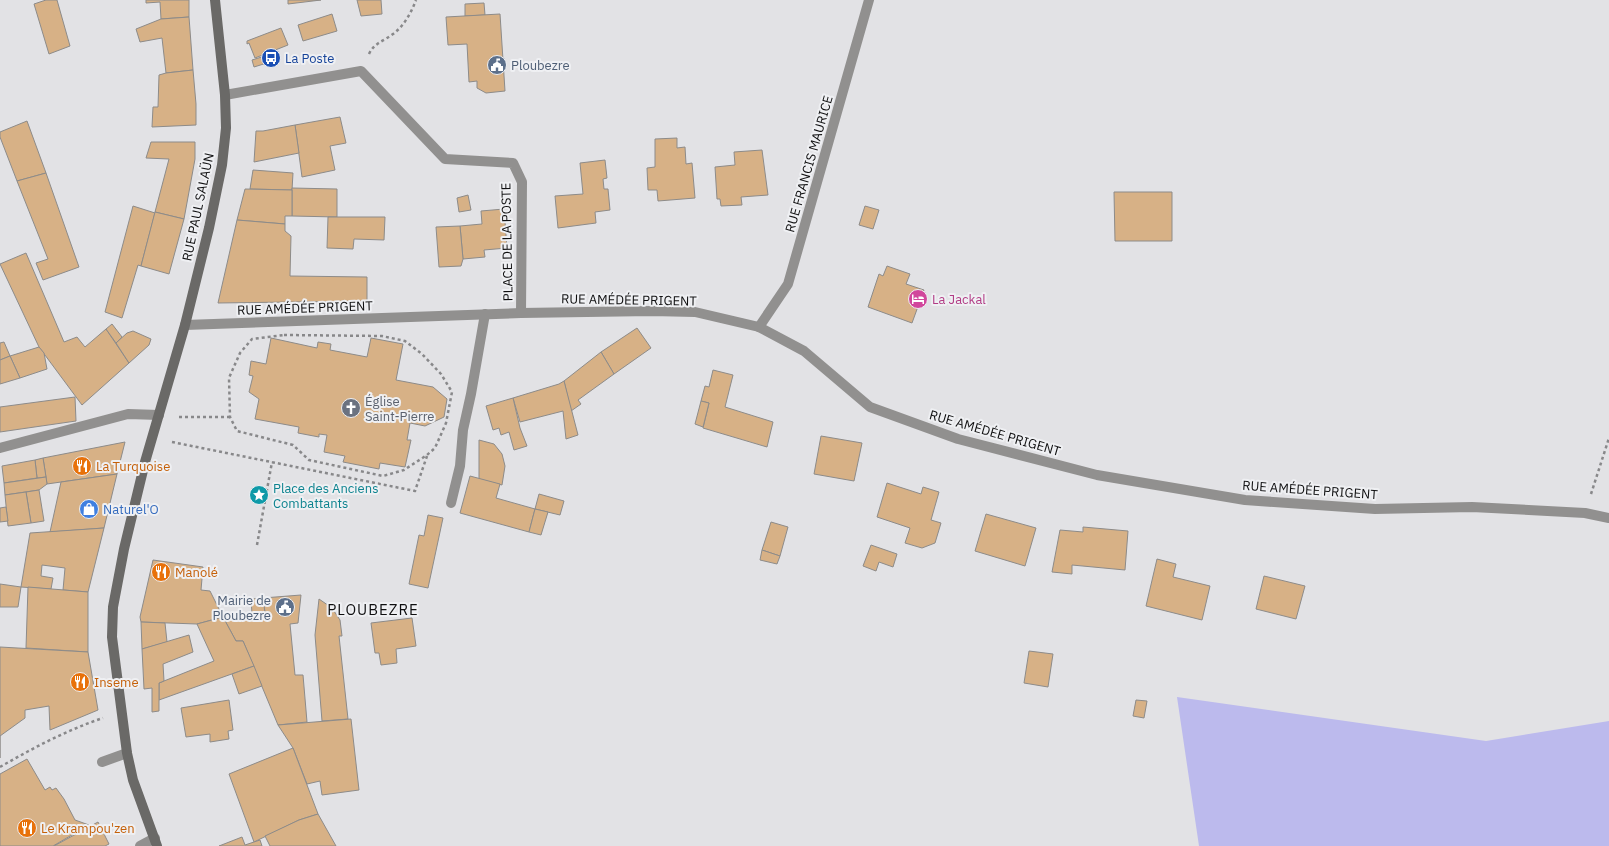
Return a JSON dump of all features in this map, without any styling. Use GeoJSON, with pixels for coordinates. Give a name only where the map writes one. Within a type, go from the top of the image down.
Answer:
{"type":"FeatureCollection","features":[{"type":"Feature","properties":{"kind":"main road","name":"RUE PAUL SALAÜN"},"geometry":{"type":"LineString","coordinates":[[156,842],[133,780],[126,753],[112,637],[113,607],[145,462],[185,325],[209,228],[222,165],[226,128],[225,95],[215,0]]}},
{"type":"Feature","properties":{"kind":"street","name":"RUE FRANCIS MAURICE"},"geometry":{"type":"LineString","coordinates":[[759,327],[788,284],[869,0]]}},
{"type":"Feature","properties":{"kind":"street"},"geometry":{"type":"LineString","coordinates":[[225,95],[361,71]]}},
{"type":"Feature","properties":{"kind":"street","name":"PLACE DE LA POSTE"},"geometry":{"type":"LineString","coordinates":[[361,71],[445,159],[513,163],[522,182],[521,313]]}},
{"type":"Feature","properties":{"kind":"street","name":"RUE AMÉDÉE PRIGENT"},"geometry":{"type":"LineString","coordinates":[[185,325],[521,313],[695,312],[759,327],[804,351],[870,407],[958,439],[1097,475],[1245,500],[1375,509],[1472,507],[1585,513],[1609,518]]}},
{"type":"Feature","properties":{"kind":"street"},"geometry":{"type":"LineString","coordinates":[[451,503],[460,466],[463,430],[485,314]]}},
{"type":"Feature","properties":{"kind":"street"},"geometry":{"type":"LineString","coordinates":[[0,448],[128,414],[159,415]]}},
{"type":"Feature","properties":{"kind":"street"},"geometry":{"type":"LineString","coordinates":[[102,762],[126,753]]}},
{"type":"Feature","properties":{"kind":"street"},"geometry":{"type":"LineString","coordinates":[[140,846],[156,842]]}},
{"type":"Feature","properties":{"kind":"path"},"geometry":{"type":"LineString","coordinates":[[361,71],[372,47],[394,34],[410,16],[416,0]]}},
{"type":"Feature","properties":{"kind":"path"},"geometry":{"type":"LineString","coordinates":[[284,335],[382,336],[406,341],[422,354],[441,374],[452,392],[446,423],[435,448],[404,470],[383,476],[309,460],[293,445],[237,431],[230,417],[229,378],[240,353],[252,339],[284,335]]}},
{"type":"Feature","properties":{"kind":"path"},"geometry":{"type":"LineString","coordinates":[[174,417],[230,417]]}},
{"type":"Feature","properties":{"kind":"path"},"geometry":{"type":"LineString","coordinates":[[1585,513],[1609,438]]}},
{"type":"Feature","properties":{"kind":"path"},"geometry":{"type":"LineString","coordinates":[[168,441],[414,491],[427,455]]}},
{"type":"Feature","properties":{"kind":"path"},"geometry":{"type":"LineString","coordinates":[[257,545],[272,462]]}},
{"type":"Feature","properties":{"kind":"path"},"geometry":{"type":"LineString","coordinates":[[0,767],[82,725],[122,712]]}},
{"type":"Feature","properties":{"kind":"shaded area"},"geometry":{"type":"Polygon","coordinates":[[[1177,697],[1486,741],[1609,721],[1609,846],[1199,846],[1177,697]]]}},
{"type":"Feature","properties":{"kind":"building"},"geometry":{"type":"Polygon","coordinates":[[[46,0],[57,0],[70,46],[49,54],[34,4],[46,0]]]}},
{"type":"Feature","properties":{"kind":"building"},"geometry":{"type":"Polygon","coordinates":[[[146,0],[189,0],[189,17],[161,19],[160,2],[146,3],[146,0]]]}},
{"type":"Feature","properties":{"kind":"building"},"geometry":{"type":"Polygon","coordinates":[[[288,0],[321,0],[288,4],[288,0]]]}},
{"type":"Feature","properties":{"kind":"building"},"geometry":{"type":"Polygon","coordinates":[[[357,0],[381,0],[382,14],[361,16],[357,0]]]}},
{"type":"Feature","properties":{"kind":"building"},"geometry":{"type":"Polygon","coordinates":[[[484,3],[485,15],[465,16],[465,4],[484,3]]]}},
{"type":"Feature","properties":{"kind":"building"},"geometry":{"type":"Polygon","coordinates":[[[332,14],[337,31],[303,41],[298,25],[332,14]]]}},
{"type":"Feature","properties":{"kind":"building"},"geometry":{"type":"Polygon","coordinates":[[[500,14],[505,91],[486,93],[477,88],[477,81],[469,82],[467,44],[448,45],[446,17],[500,14]]]}},
{"type":"Feature","properties":{"kind":"building"},"geometry":{"type":"Polygon","coordinates":[[[189,17],[193,70],[166,73],[162,38],[140,42],[136,29],[161,19],[189,17]]]}},
{"type":"Feature","properties":{"kind":"building"},"geometry":{"type":"Polygon","coordinates":[[[281,28],[288,45],[255,58],[249,43],[247,44],[247,41],[281,28]]]}},
{"type":"Feature","properties":{"kind":"building"},"geometry":{"type":"Polygon","coordinates":[[[268,55],[270,62],[254,67],[252,60],[268,55]]]}},
{"type":"Feature","properties":{"kind":"building"},"geometry":{"type":"Polygon","coordinates":[[[193,70],[196,125],[152,127],[153,107],[158,107],[159,75],[193,70]]]}},
{"type":"Feature","properties":{"kind":"building"},"geometry":{"type":"Polygon","coordinates":[[[340,117],[346,143],[330,146],[335,170],[302,177],[295,125],[340,117]]]}},
{"type":"Feature","properties":{"kind":"building"},"geometry":{"type":"Polygon","coordinates":[[[27,121],[46,173],[17,181],[0,137],[0,132],[27,121]]]}},
{"type":"Feature","properties":{"kind":"building"},"geometry":{"type":"Polygon","coordinates":[[[295,125],[299,153],[254,162],[256,131],[295,125]]]}},
{"type":"Feature","properties":{"kind":"building"},"geometry":{"type":"Polygon","coordinates":[[[677,138],[677,148],[685,147],[686,164],[692,163],[695,198],[658,201],[657,190],[648,190],[647,168],[655,167],[655,139],[677,138]]]}},
{"type":"Feature","properties":{"kind":"building"},"geometry":{"type":"Polygon","coordinates":[[[151,142],[195,142],[195,159],[184,219],[155,212],[169,159],[146,158],[151,142]]]}},
{"type":"Feature","properties":{"kind":"building"},"geometry":{"type":"Polygon","coordinates":[[[762,150],[768,195],[741,197],[742,205],[721,206],[720,199],[717,199],[715,167],[735,165],[734,152],[762,150]]]}},
{"type":"Feature","properties":{"kind":"building"},"geometry":{"type":"Polygon","coordinates":[[[605,160],[607,178],[603,179],[604,189],[608,189],[610,210],[595,212],[596,223],[558,228],[555,196],[583,194],[580,163],[605,160]]]}},
{"type":"Feature","properties":{"kind":"building"},"geometry":{"type":"Polygon","coordinates":[[[253,170],[293,173],[292,190],[250,189],[253,170]]]}},
{"type":"Feature","properties":{"kind":"building"},"geometry":{"type":"Polygon","coordinates":[[[46,173],[79,267],[43,280],[36,263],[48,259],[17,181],[46,173]]]}},
{"type":"Feature","properties":{"kind":"building"},"geometry":{"type":"Polygon","coordinates":[[[292,188],[337,189],[337,217],[292,216],[292,188]]]}},
{"type":"Feature","properties":{"kind":"building"},"geometry":{"type":"Polygon","coordinates":[[[245,189],[292,190],[292,216],[285,216],[285,224],[237,220],[245,189]]]}},
{"type":"Feature","properties":{"kind":"building"},"geometry":{"type":"Polygon","coordinates":[[[1114,192],[1172,192],[1172,241],[1115,241],[1114,192]]]}},
{"type":"Feature","properties":{"kind":"building"},"geometry":{"type":"Polygon","coordinates":[[[468,195],[471,210],[459,212],[457,198],[468,195]]]}},
{"type":"Feature","properties":{"kind":"building"},"geometry":{"type":"Polygon","coordinates":[[[133,206],[155,213],[141,266],[138,265],[122,318],[105,312],[133,206]]]}},
{"type":"Feature","properties":{"kind":"building"},"geometry":{"type":"Polygon","coordinates":[[[865,206],[879,210],[873,229],[859,225],[865,206]]]}},
{"type":"Feature","properties":{"kind":"building"},"geometry":{"type":"Polygon","coordinates":[[[504,209],[507,248],[484,250],[485,257],[463,259],[460,226],[482,224],[481,211],[504,209]]]}},
{"type":"Feature","properties":{"kind":"building"},"geometry":{"type":"Polygon","coordinates":[[[155,212],[184,219],[169,274],[141,266],[155,212]]]}},
{"type":"Feature","properties":{"kind":"building"},"geometry":{"type":"Polygon","coordinates":[[[328,217],[385,217],[384,240],[354,239],[353,249],[327,248],[328,217]]]}},
{"type":"Feature","properties":{"kind":"building"},"geometry":{"type":"Polygon","coordinates":[[[237,220],[285,224],[285,231],[291,236],[290,276],[367,277],[367,301],[218,303],[237,220]]]}},
{"type":"Feature","properties":{"kind":"building"},"geometry":{"type":"Polygon","coordinates":[[[460,226],[463,259],[461,266],[439,267],[436,227],[460,226]]]}},
{"type":"Feature","properties":{"kind":"building"},"geometry":{"type":"Polygon","coordinates":[[[26,253],[64,342],[77,337],[85,347],[106,329],[129,363],[82,405],[39,347],[0,264],[26,253]]]}},
{"type":"Feature","properties":{"kind":"building"},"geometry":{"type":"Polygon","coordinates":[[[887,266],[910,274],[906,284],[924,290],[912,323],[868,307],[879,274],[883,276],[887,266]]]}},
{"type":"Feature","properties":{"kind":"building"},"geometry":{"type":"Polygon","coordinates":[[[112,324],[122,337],[116,343],[106,329],[112,324]]]}},
{"type":"Feature","properties":{"kind":"building"},"geometry":{"type":"Polygon","coordinates":[[[637,328],[651,348],[614,374],[601,352],[637,328]]]}},
{"type":"Feature","properties":{"kind":"building"},"geometry":{"type":"Polygon","coordinates":[[[133,331],[151,339],[149,345],[129,363],[116,343],[127,333],[133,331]]]}},
{"type":"Feature","properties":{"kind":"building","name":"Église Saint-Pierre"},"geometry":{"type":"Polygon","coordinates":[[[271,338],[317,348],[318,342],[331,344],[330,350],[367,357],[371,338],[403,344],[396,380],[433,387],[447,399],[444,417],[425,426],[410,423],[407,440],[411,440],[405,467],[380,463],[379,469],[343,462],[345,456],[324,452],[327,435],[319,434],[319,437],[298,433],[299,427],[255,419],[259,399],[249,392],[253,376],[249,375],[251,361],[266,364],[271,338]]]}},
{"type":"Feature","properties":{"kind":"building"},"geometry":{"type":"Polygon","coordinates":[[[4,342],[10,356],[0,360],[0,343],[4,342]]]}},
{"type":"Feature","properties":{"kind":"building"},"geometry":{"type":"Polygon","coordinates":[[[39,347],[44,353],[47,369],[20,378],[10,356],[39,347]]]}},
{"type":"Feature","properties":{"kind":"building"},"geometry":{"type":"Polygon","coordinates":[[[601,352],[614,374],[578,400],[581,404],[571,411],[564,381],[601,352]]]}},
{"type":"Feature","properties":{"kind":"building"},"geometry":{"type":"Polygon","coordinates":[[[10,356],[20,378],[0,384],[0,360],[10,356]]]}},
{"type":"Feature","properties":{"kind":"building"},"geometry":{"type":"Polygon","coordinates":[[[713,370],[733,375],[725,407],[773,422],[767,447],[703,428],[709,403],[701,401],[705,386],[709,387],[713,370]]]}},
{"type":"Feature","properties":{"kind":"building"},"geometry":{"type":"Polygon","coordinates":[[[564,381],[578,435],[566,439],[563,411],[520,422],[513,398],[559,384],[564,381]]]}},
{"type":"Feature","properties":{"kind":"building"},"geometry":{"type":"Polygon","coordinates":[[[75,397],[76,421],[0,432],[0,407],[75,397]]]}},
{"type":"Feature","properties":{"kind":"building"},"geometry":{"type":"Polygon","coordinates":[[[513,398],[520,428],[527,446],[514,450],[509,432],[501,435],[499,428],[493,430],[486,406],[513,398]]]}},
{"type":"Feature","properties":{"kind":"building"},"geometry":{"type":"Polygon","coordinates":[[[701,401],[709,403],[703,427],[695,424],[701,401]]]}},
{"type":"Feature","properties":{"kind":"building"},"geometry":{"type":"Polygon","coordinates":[[[821,436],[862,443],[854,481],[814,474],[821,436]]]}},
{"type":"Feature","properties":{"kind":"building"},"geometry":{"type":"Polygon","coordinates":[[[479,440],[494,444],[502,454],[505,466],[502,485],[479,479],[479,440]]]}},
{"type":"Feature","properties":{"kind":"building","name":"La Turquoise"},"geometry":{"type":"Polygon","coordinates":[[[125,442],[117,474],[47,484],[43,458],[125,442]]]}},
{"type":"Feature","properties":{"kind":"building"},"geometry":{"type":"Polygon","coordinates":[[[43,458],[46,477],[37,478],[35,460],[43,458]]]}},
{"type":"Feature","properties":{"kind":"building"},"geometry":{"type":"Polygon","coordinates":[[[35,460],[37,478],[4,483],[2,466],[35,460]]]}},
{"type":"Feature","properties":{"kind":"building"},"geometry":{"type":"Polygon","coordinates":[[[117,474],[104,528],[50,532],[61,482],[117,474]]]}},
{"type":"Feature","properties":{"kind":"building"},"geometry":{"type":"Polygon","coordinates":[[[470,476],[500,484],[496,498],[535,509],[529,532],[460,513],[470,476]]]}},
{"type":"Feature","properties":{"kind":"building"},"geometry":{"type":"Polygon","coordinates":[[[46,477],[47,484],[39,490],[5,495],[4,483],[46,477]]]}},
{"type":"Feature","properties":{"kind":"building"},"geometry":{"type":"Polygon","coordinates":[[[887,483],[921,494],[923,487],[939,492],[931,520],[941,523],[935,543],[922,548],[905,543],[910,528],[877,517],[887,483]]]}},
{"type":"Feature","properties":{"kind":"building"},"geometry":{"type":"Polygon","coordinates":[[[39,490],[44,521],[31,523],[26,492],[39,490]]]}},
{"type":"Feature","properties":{"kind":"building"},"geometry":{"type":"Polygon","coordinates":[[[26,492],[31,523],[8,526],[5,495],[26,492]]]}},
{"type":"Feature","properties":{"kind":"building"},"geometry":{"type":"Polygon","coordinates":[[[539,494],[564,501],[560,515],[535,509],[539,494]]]}},
{"type":"Feature","properties":{"kind":"building"},"geometry":{"type":"Polygon","coordinates":[[[6,507],[8,521],[0,522],[0,508],[6,507]]]}},
{"type":"Feature","properties":{"kind":"building"},"geometry":{"type":"Polygon","coordinates":[[[535,509],[548,512],[541,535],[529,532],[535,509]]]}},
{"type":"Feature","properties":{"kind":"building"},"geometry":{"type":"Polygon","coordinates":[[[986,514],[1036,528],[1025,566],[975,551],[986,514]]]}},
{"type":"Feature","properties":{"kind":"building"},"geometry":{"type":"Polygon","coordinates":[[[428,515],[443,518],[428,588],[409,584],[419,535],[424,536],[428,515]]]}},
{"type":"Feature","properties":{"kind":"building"},"geometry":{"type":"Polygon","coordinates":[[[771,522],[788,527],[780,556],[762,550],[771,522]]]}},
{"type":"Feature","properties":{"kind":"building"},"geometry":{"type":"Polygon","coordinates":[[[1083,527],[1128,531],[1125,570],[1072,565],[1072,574],[1052,572],[1060,530],[1083,532],[1083,527]]]}},
{"type":"Feature","properties":{"kind":"building"},"geometry":{"type":"Polygon","coordinates":[[[104,528],[88,592],[63,590],[65,568],[42,565],[41,576],[53,578],[51,589],[21,587],[30,533],[104,528]]]}},
{"type":"Feature","properties":{"kind":"building"},"geometry":{"type":"Polygon","coordinates":[[[871,545],[897,554],[893,567],[879,562],[876,571],[863,566],[871,545]]]}},
{"type":"Feature","properties":{"kind":"building"},"geometry":{"type":"Polygon","coordinates":[[[762,550],[780,556],[777,564],[760,560],[762,550]]]}},
{"type":"Feature","properties":{"kind":"building"},"geometry":{"type":"Polygon","coordinates":[[[1157,559],[1176,564],[1173,577],[1210,586],[1202,620],[1146,606],[1157,559]]]}},
{"type":"Feature","properties":{"kind":"building"},"geometry":{"type":"Polygon","coordinates":[[[153,560],[203,567],[201,590],[210,591],[223,617],[197,624],[141,622],[140,617],[153,560]]]}},
{"type":"Feature","properties":{"kind":"building"},"geometry":{"type":"Polygon","coordinates":[[[1264,576],[1305,586],[1296,619],[1256,609],[1264,576]]]}},
{"type":"Feature","properties":{"kind":"building"},"geometry":{"type":"Polygon","coordinates":[[[0,584],[21,587],[18,607],[0,607],[0,584]]]}},
{"type":"Feature","properties":{"kind":"building"},"geometry":{"type":"Polygon","coordinates":[[[28,587],[88,592],[88,652],[26,648],[28,587]]]}},
{"type":"Feature","properties":{"kind":"building"},"geometry":{"type":"Polygon","coordinates":[[[301,595],[298,623],[290,624],[295,675],[303,675],[307,722],[278,725],[243,641],[236,641],[223,617],[265,613],[263,598],[301,595]]]}},
{"type":"Feature","properties":{"kind":"building"},"geometry":{"type":"Polygon","coordinates":[[[263,598],[265,613],[252,614],[251,599],[263,598]]]}},
{"type":"Feature","properties":{"kind":"building"},"geometry":{"type":"Polygon","coordinates":[[[319,599],[332,608],[340,620],[342,636],[339,636],[348,719],[322,721],[315,635],[319,599]]]}},
{"type":"Feature","properties":{"kind":"building"},"geometry":{"type":"Polygon","coordinates":[[[223,617],[236,641],[243,641],[254,666],[159,700],[159,683],[214,661],[197,624],[223,617]]]}},
{"type":"Feature","properties":{"kind":"building"},"geometry":{"type":"Polygon","coordinates":[[[412,618],[416,646],[396,649],[397,663],[381,665],[379,653],[375,653],[371,623],[412,618]]]}},
{"type":"Feature","properties":{"kind":"building"},"geometry":{"type":"Polygon","coordinates":[[[141,622],[165,623],[167,642],[142,649],[141,622]]]}},
{"type":"Feature","properties":{"kind":"building"},"geometry":{"type":"Polygon","coordinates":[[[189,635],[193,652],[163,664],[164,681],[159,683],[159,711],[152,712],[152,688],[144,689],[142,649],[189,635]]]}},
{"type":"Feature","properties":{"kind":"building"},"geometry":{"type":"Polygon","coordinates":[[[0,647],[88,652],[98,710],[50,730],[49,706],[25,710],[25,718],[0,736],[0,647]]]}},
{"type":"Feature","properties":{"kind":"building"},"geometry":{"type":"Polygon","coordinates":[[[1029,651],[1053,654],[1048,687],[1024,683],[1029,651]]]}},
{"type":"Feature","properties":{"kind":"building"},"geometry":{"type":"Polygon","coordinates":[[[254,666],[262,686],[239,694],[232,674],[254,666]]]}},
{"type":"Feature","properties":{"kind":"building"},"geometry":{"type":"Polygon","coordinates":[[[229,700],[233,730],[228,731],[229,739],[210,742],[210,734],[186,737],[181,708],[229,700]]]}},
{"type":"Feature","properties":{"kind":"building"},"geometry":{"type":"Polygon","coordinates":[[[1136,700],[1147,701],[1144,718],[1133,716],[1136,700]]]}},
{"type":"Feature","properties":{"kind":"building"},"geometry":{"type":"Polygon","coordinates":[[[351,719],[359,790],[322,795],[320,781],[307,784],[293,748],[278,725],[351,719]]]}},
{"type":"Feature","properties":{"kind":"building"},"geometry":{"type":"Polygon","coordinates":[[[293,748],[318,814],[299,820],[254,842],[229,774],[293,748]]]}},
{"type":"Feature","properties":{"kind":"building"},"geometry":{"type":"Polygon","coordinates":[[[27,759],[45,790],[50,787],[52,790],[56,788],[64,799],[75,820],[89,825],[53,846],[0,846],[0,774],[27,759]]]}},
{"type":"Feature","properties":{"kind":"building"},"geometry":{"type":"Polygon","coordinates":[[[318,814],[336,846],[270,846],[265,836],[299,820],[318,814]]]}},
{"type":"Feature","properties":{"kind":"building"},"geometry":{"type":"Polygon","coordinates":[[[98,822],[109,844],[105,846],[54,846],[98,822]]]}},
{"type":"Feature","properties":{"kind":"building"},"geometry":{"type":"Polygon","coordinates":[[[242,837],[245,845],[260,840],[262,846],[219,846],[242,837]]]}},
{"type":"Feature","properties":{"kind":"place","name":"La Poste"},"geometry":{"type":"Point","coordinates":[271,58]}},
{"type":"Feature","properties":{"kind":"place","name":"Ploubezre"},"geometry":{"type":"Point","coordinates":[497,65]}},
{"type":"Feature","properties":{"kind":"place","name":"La Jackal"},"geometry":{"type":"Point","coordinates":[918,299]}},
{"type":"Feature","properties":{"kind":"place","name":"Église Saint-Pierre"},"geometry":{"type":"Point","coordinates":[351,408]}},
{"type":"Feature","properties":{"kind":"place","name":"La Turquoise"},"geometry":{"type":"Point","coordinates":[82,466]}},
{"type":"Feature","properties":{"kind":"place","name":"Place des Anciens Combattants"},"geometry":{"type":"Point","coordinates":[259,495]}},
{"type":"Feature","properties":{"kind":"place","name":"Naturel'O"},"geometry":{"type":"Point","coordinates":[89,509]}},
{"type":"Feature","properties":{"kind":"place","name":"Manolé"},"geometry":{"type":"Point","coordinates":[161,572]}},
{"type":"Feature","properties":{"kind":"place","name":"Mairie de Ploubezre"},"geometry":{"type":"Point","coordinates":[285,607]}},
{"type":"Feature","properties":{"kind":"place","name":"Inseme"},"geometry":{"type":"Point","coordinates":[80,682]}},
{"type":"Feature","properties":{"kind":"place","name":"Le Krampou'zen"},"geometry":{"type":"Point","coordinates":[27,828]}},
{"type":"Feature","properties":{"kind":"district","name":"PLOUBEZRE"},"geometry":{"type":"Point","coordinates":[373,609]}}]}
